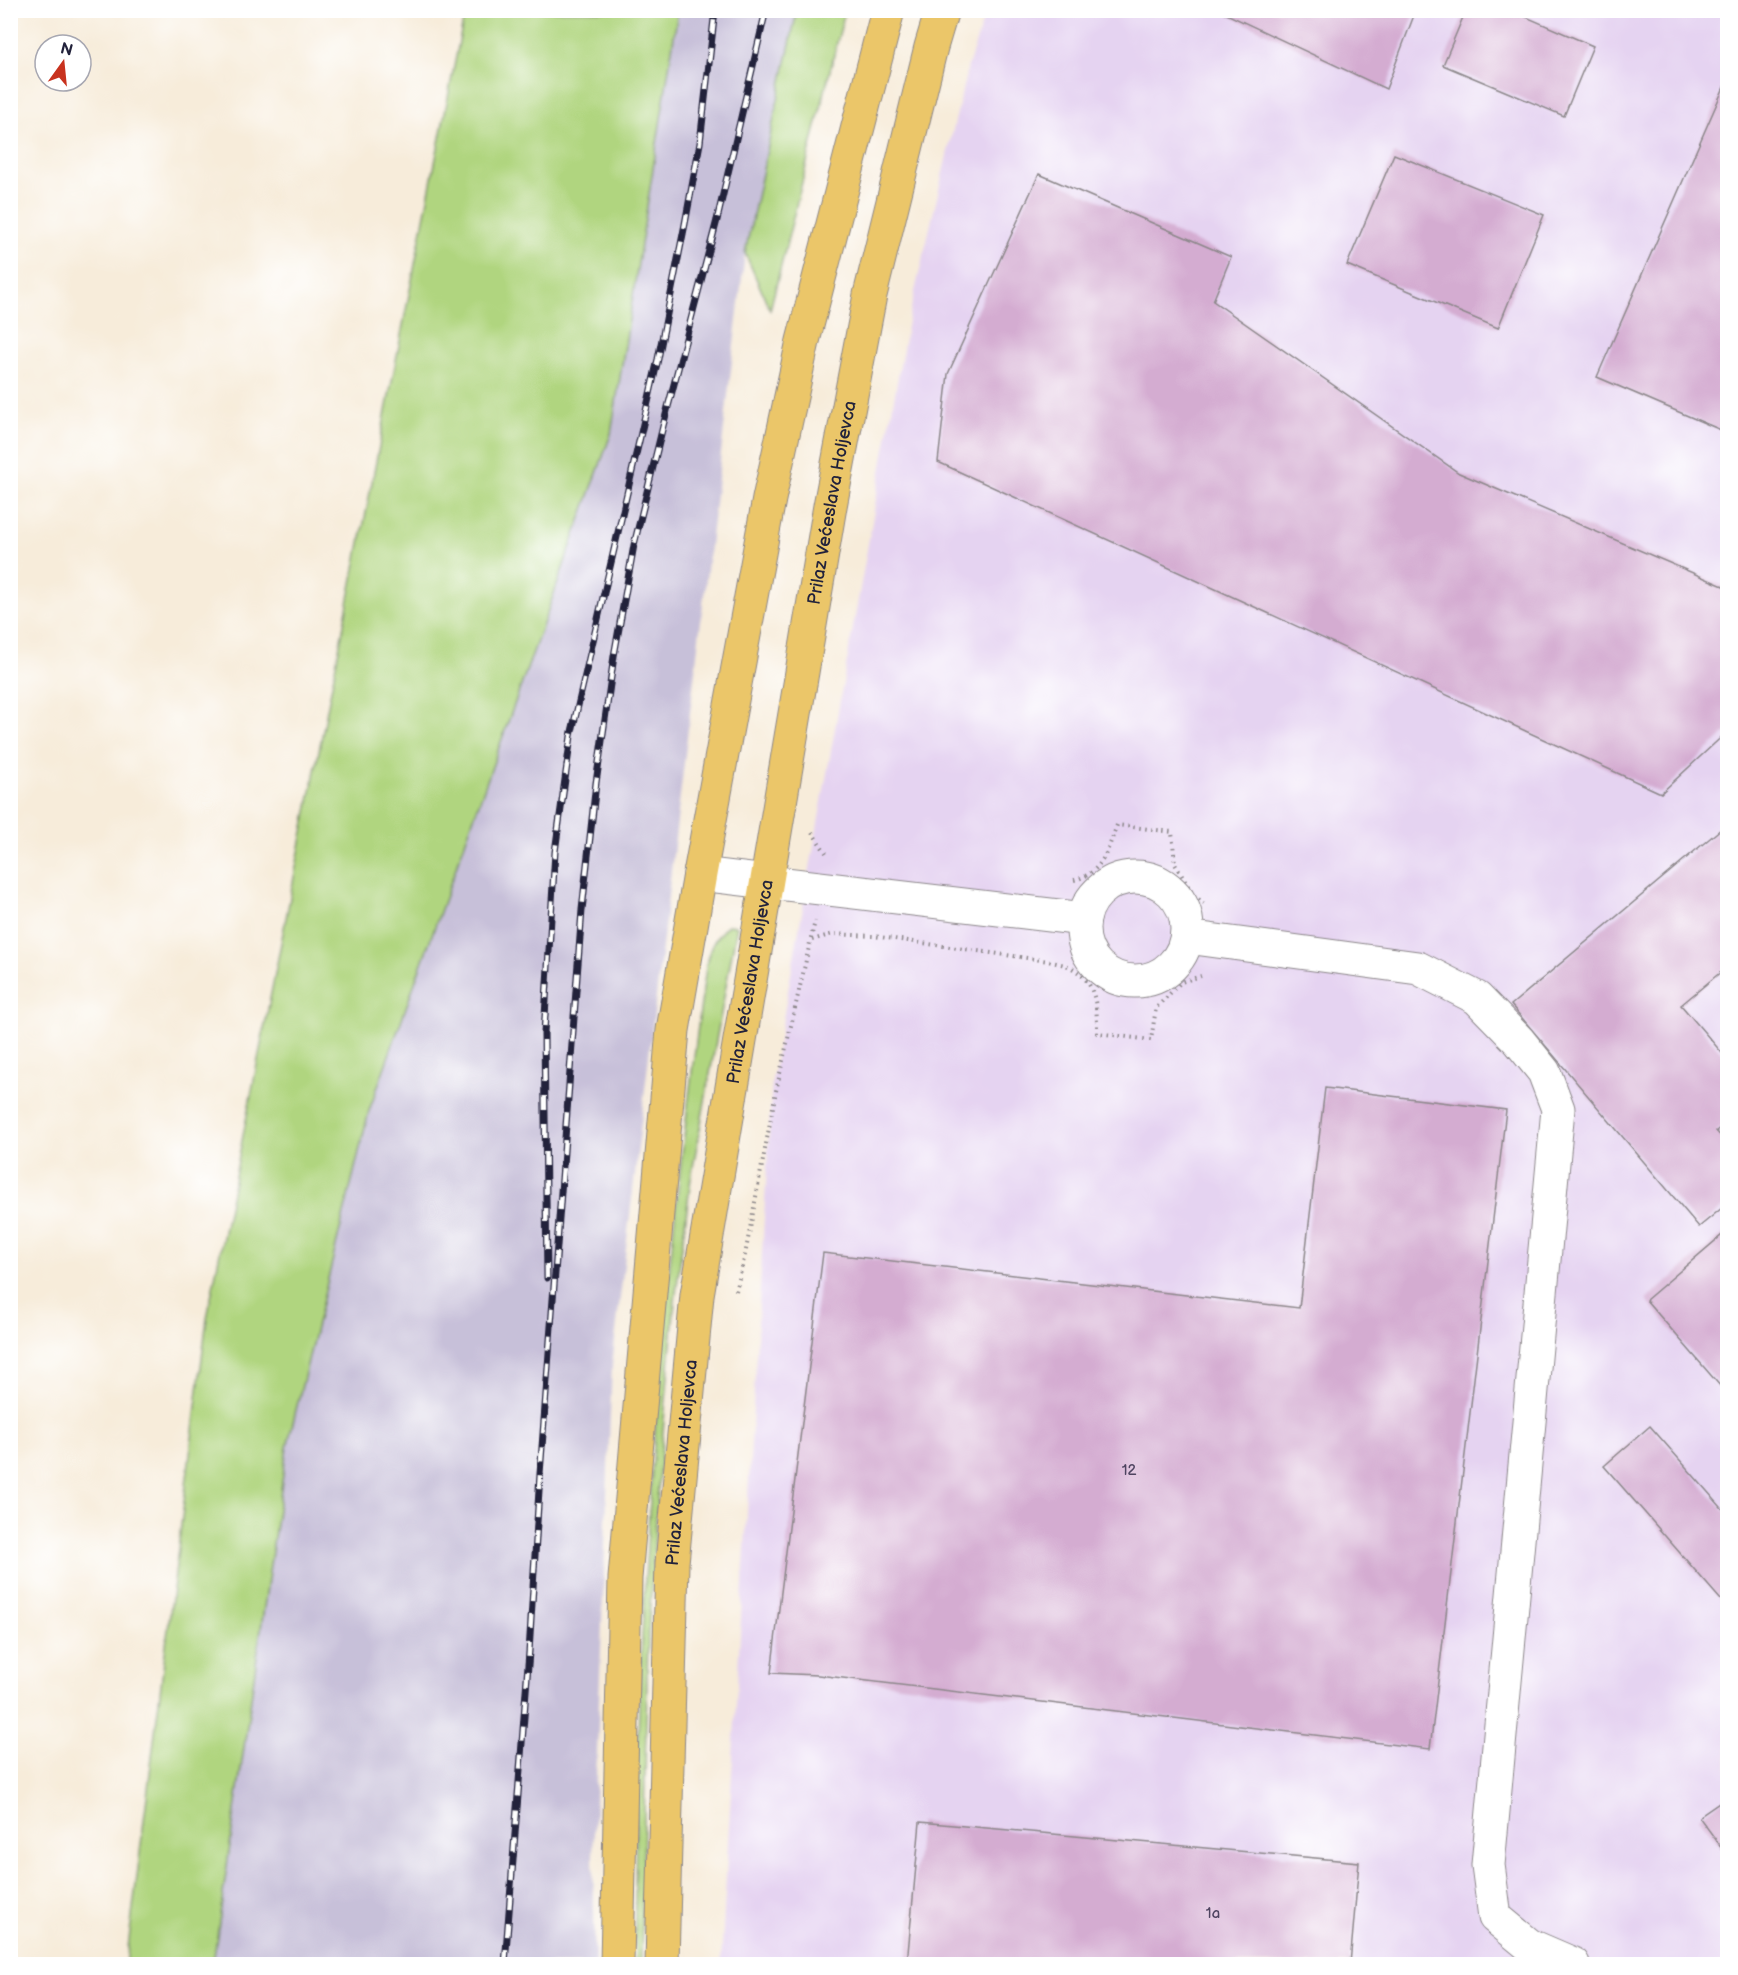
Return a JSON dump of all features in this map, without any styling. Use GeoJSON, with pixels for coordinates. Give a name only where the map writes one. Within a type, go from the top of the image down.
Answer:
{"type":"FeatureCollection","features":[{"type":"Feature","properties":{"kind":"highway"},"geometry":{"type":"LineString","coordinates":[[617,1965],[625,1578],[673,1030],[769,499],[803,341],[888,10]]}},
{"type":"Feature","properties":{"kind":"highway","name":"Prilaz Većeslava Holjevca"},"geometry":{"type":"LineString","coordinates":[[662,1965],[672,1563],[696,1306],[830,506],[870,295],[942,10]]}},
{"type":"Feature","properties":{"kind":"street"},"geometry":{"type":"LineString","coordinates":[[700,874],[1084,919]]}},
{"type":"Feature","properties":{"kind":"street"},"geometry":{"type":"LineString","coordinates":[[1140,876],[1164,885],[1182,903],[1187,920],[1187,937],[1183,952],[1173,965],[1161,974],[1145,980],[1130,981],[1113,976],[1099,966],[1089,953],[1083,936],[1084,919],[1088,904],[1110,882],[1124,877],[1140,876]]}},
{"type":"Feature","properties":{"kind":"street"},"geometry":{"type":"LineString","coordinates":[[1187,937],[1418,968],[1477,998],[1519,1041],[1544,1072],[1558,1109],[1488,1865],[1495,1917],[1529,1945],[1573,1965]]}},
{"type":"Feature","properties":{"kind":"path"},"geometry":{"type":"LineString","coordinates":[[1069,881],[1087,878],[1100,863],[1106,855],[1117,825],[1172,832]]}},
{"type":"Feature","properties":{"kind":"path"},"geometry":{"type":"LineString","coordinates":[[825,852],[833,855]]}},
{"type":"Feature","properties":{"kind":"path"},"geometry":{"type":"LineString","coordinates":[[734,1298],[745,1255],[776,1091],[807,948],[812,940],[833,934],[873,936],[1048,961],[1071,967],[1088,982],[1097,1002],[1097,1033],[1151,1040],[1156,1008],[1181,982],[1209,973]]}},
{"type":"Feature","properties":{"kind":"shaded area"},"geometry":{"type":"Polygon","coordinates":[[[678,11],[797,11],[745,253],[612,1365],[593,1857],[595,1964],[213,1964],[287,1447],[369,1111],[611,434],[678,11]]]}},
{"type":"Feature","properties":{"kind":"shaded area"},"geometry":{"type":"Polygon","coordinates":[[[986,11],[1727,11],[1727,1964],[721,1964],[772,1080],[908,321],[968,66],[986,11]]]}},
{"type":"Feature","properties":{"kind":"green space"},"geometry":{"type":"Polygon","coordinates":[[[465,11],[678,11],[611,434],[369,1111],[287,1447],[213,1964],[126,1964],[207,1318],[465,11]]]}},
{"type":"Feature","properties":{"kind":"green space"},"geometry":{"type":"Polygon","coordinates":[[[797,11],[845,11],[770,310],[745,253],[797,11]]]}},
{"type":"Feature","properties":{"kind":"green space"},"geometry":{"type":"Polygon","coordinates":[[[728,925],[737,926],[691,1178],[675,1301],[659,1475],[648,1636],[641,1964],[635,1964],[639,1712],[645,1586],[663,1335],[690,1085],[707,960],[714,941],[728,925]]]}},
{"type":"Feature","properties":{"kind":"building"},"geometry":{"type":"Polygon","coordinates":[[[1223,10],[1416,10],[1386,89],[1222,12],[1223,10]]]}},
{"type":"Feature","properties":{"kind":"building"},"geometry":{"type":"Polygon","coordinates":[[[1466,10],[1510,10],[1593,46],[1564,116],[1443,65],[1466,10]]]}},
{"type":"Feature","properties":{"kind":"building"},"geometry":{"type":"Polygon","coordinates":[[[1728,78],[1728,433],[1597,377],[1728,78]]]}},
{"type":"Feature","properties":{"kind":"building"},"geometry":{"type":"Polygon","coordinates":[[[1394,154],[1544,215],[1498,328],[1347,265],[1394,154]]]}},
{"type":"Feature","properties":{"kind":"building"},"geometry":{"type":"Polygon","coordinates":[[[1039,174],[1231,257],[1213,301],[1459,473],[1728,588],[1728,731],[1661,793],[938,462],[948,374],[1039,174]]]}},
{"type":"Feature","properties":{"kind":"building"},"geometry":{"type":"Polygon","coordinates":[[[1728,823],[1728,966],[1681,1005],[1728,1060],[1728,1121],[1716,1131],[1728,1144],[1728,1203],[1699,1227],[1511,1005],[1728,823]]]}},
{"type":"Feature","properties":{"kind":"building"},"geometry":{"type":"Polygon","coordinates":[[[1325,1088],[1506,1110],[1430,1749],[818,1675],[771,1673],[823,1253],[1299,1308],[1325,1088]]]}},
{"type":"Feature","properties":{"kind":"building"},"geometry":{"type":"Polygon","coordinates":[[[1728,1230],[1728,1395],[1646,1300],[1728,1230]]]}},
{"type":"Feature","properties":{"kind":"building"},"geometry":{"type":"Polygon","coordinates":[[[1650,1426],[1728,1515],[1728,1608],[1604,1466],[1650,1426]]]}},
{"type":"Feature","properties":{"kind":"building"},"geometry":{"type":"Polygon","coordinates":[[[1728,1797],[1728,1856],[1699,1817],[1728,1797]]]}},
{"type":"Feature","properties":{"kind":"building"},"geometry":{"type":"Polygon","coordinates":[[[920,1822],[1359,1862],[1350,1964],[907,1964],[920,1822]]]}},
{"type":"Feature","properties":{"kind":"railway"},"geometry":{"type":"LineString","coordinates":[[547,1278],[544,1033],[555,852],[571,736],[658,359],[685,224],[700,143],[715,10]]}},
{"type":"Feature","properties":{"kind":"railway"},"geometry":{"type":"LineString","coordinates":[[505,1964],[582,910],[596,783],[614,656],[634,545],[717,220],[766,10]]}}]}
